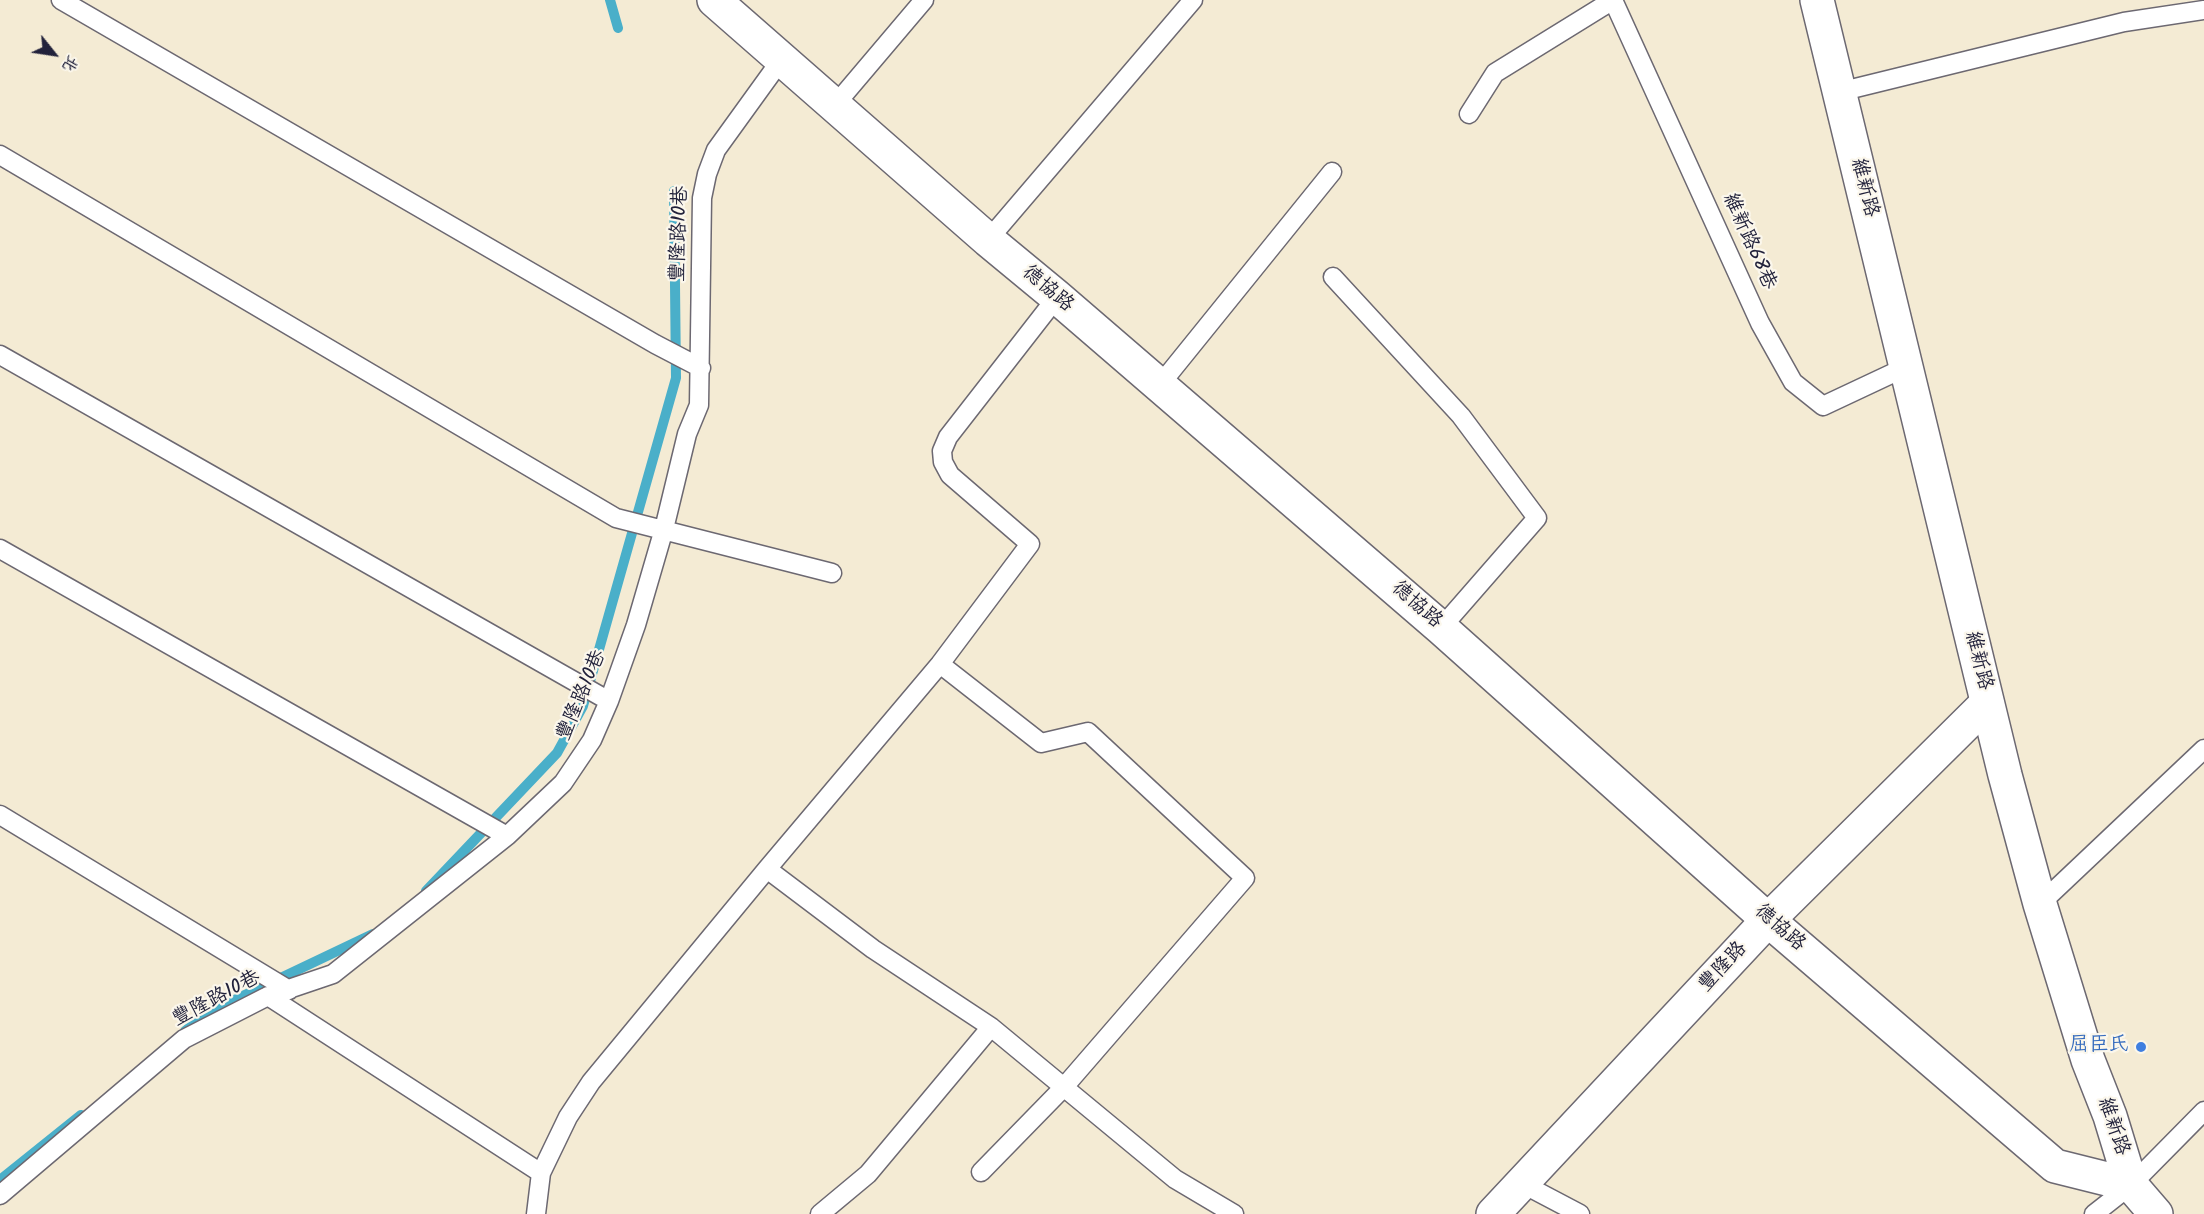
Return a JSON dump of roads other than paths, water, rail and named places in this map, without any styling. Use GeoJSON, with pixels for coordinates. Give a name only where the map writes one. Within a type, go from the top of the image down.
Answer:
{"type":"FeatureCollection","features":[{"type":"Feature","properties":{"kind":"street","name":"德協路"},"geometry":{"type":"LineString","coordinates":[[714,0],[988,240],[1442,628],[1768,920],[2055,1166],[2131,1185]]}},
{"type":"Feature","properties":{"kind":"street","name":"維新路"},"geometry":{"type":"LineString","coordinates":[[1817,0],[1987,703],[2040,904],[2088,1060],[2110,1116],[2131,1185],[2156,1214]]}},
{"type":"Feature","properties":{"kind":"street","name":"豐隆路"},"geometry":{"type":"LineString","coordinates":[[1493,1214],[1768,920],[1987,703]]}},
{"type":"Feature","properties":{"kind":"lane"},"geometry":{"type":"LineString","coordinates":[[61,0],[645,339],[701,368]]}},
{"type":"Feature","properties":{"kind":"lane"},"geometry":{"type":"LineString","coordinates":[[835,105],[924,0]]}},
{"type":"Feature","properties":{"kind":"lane"},"geometry":{"type":"LineString","coordinates":[[988,240],[1192,0]]}},
{"type":"Feature","properties":{"kind":"lane"},"geometry":{"type":"LineString","coordinates":[[1469,114],[1496,73],[1613,0]]}},
{"type":"Feature","properties":{"kind":"lane","name":"維新路68巷"},"geometry":{"type":"LineString","coordinates":[[1613,0],[1760,323],[1793,382],[1823,406],[1906,367]]}},
{"type":"Feature","properties":{"kind":"lane"},"geometry":{"type":"LineString","coordinates":[[1839,92],[2124,22],[2204,10]]}},
{"type":"Feature","properties":{"kind":"lane","name":"豐隆路10巷"},"geometry":{"type":"LineString","coordinates":[[0,1195],[184,1039],[268,996],[333,974],[507,836],[563,783],[592,740],[609,701],[636,624],[664,529],[687,434],[699,405],[702,198],[707,174],[716,150],[781,60]]}},
{"type":"Feature","properties":{"kind":"lane"},"geometry":{"type":"LineString","coordinates":[[0,155],[616,518],[832,573]]}},
{"type":"Feature","properties":{"kind":"lane"},"geometry":{"type":"LineString","coordinates":[[1159,386],[1332,172]]}},
{"type":"Feature","properties":{"kind":"lane"},"geometry":{"type":"LineString","coordinates":[[1333,278],[1461,416],[1537,518],[1442,628]]}},
{"type":"Feature","properties":{"kind":"lane"},"geometry":{"type":"LineString","coordinates":[[536,1214],[541,1173],[568,1117],[591,1083],[940,663],[1030,544],[950,475],[943,462],[942,451],[948,437],[1057,297]]}},
{"type":"Feature","properties":{"kind":"lane"},"geometry":{"type":"LineString","coordinates":[[0,355],[609,701]]}},
{"type":"Feature","properties":{"kind":"lane"},"geometry":{"type":"LineString","coordinates":[[0,549],[507,836]]}},
{"type":"Feature","properties":{"kind":"lane"},"geometry":{"type":"LineString","coordinates":[[940,663],[1041,743],[1088,732],[1245,878],[1064,1087],[981,1172]]}},
{"type":"Feature","properties":{"kind":"lane"},"geometry":{"type":"LineString","coordinates":[[2040,904],[2204,749]]}},
{"type":"Feature","properties":{"kind":"lane"},"geometry":{"type":"LineString","coordinates":[[0,815],[289,990]]}},
{"type":"Feature","properties":{"kind":"lane"},"geometry":{"type":"LineString","coordinates":[[767,869],[873,949],[991,1027],[1175,1179],[1234,1214]]}},
{"type":"Feature","properties":{"kind":"lane"},"geometry":{"type":"LineString","coordinates":[[268,996],[541,1173]]}},
{"type":"Feature","properties":{"kind":"lane"},"geometry":{"type":"LineString","coordinates":[[820,1214],[868,1174],[991,1027]]}},
{"type":"Feature","properties":{"kind":"lane"},"geometry":{"type":"LineString","coordinates":[[2094,1214],[2131,1185],[2204,1111]]}},
{"type":"Feature","properties":{"kind":"lane"},"geometry":{"type":"LineString","coordinates":[[1523,1184],[1580,1214]]}},
{"type":"Feature","properties":{"kind":"waterway"},"geometry":{"type":"LineString","coordinates":[[610,0],[618,28]]}},
{"type":"Feature","properties":{"kind":"waterway"},"geometry":{"type":"LineString","coordinates":[[426,891],[557,753],[583,706],[676,378],[674,191]]}},
{"type":"Feature","properties":{"kind":"waterway"},"geometry":{"type":"LineString","coordinates":[[185,1031],[207,1013],[373,934]]}},
{"type":"Feature","properties":{"kind":"waterway"},"geometry":{"type":"LineString","coordinates":[[0,1180],[81,1115]]}},
{"type":"Feature","properties":{"kind":"place","name":"屈臣氏"},"geometry":{"type":"Point","coordinates":[2141,1047]}}]}
